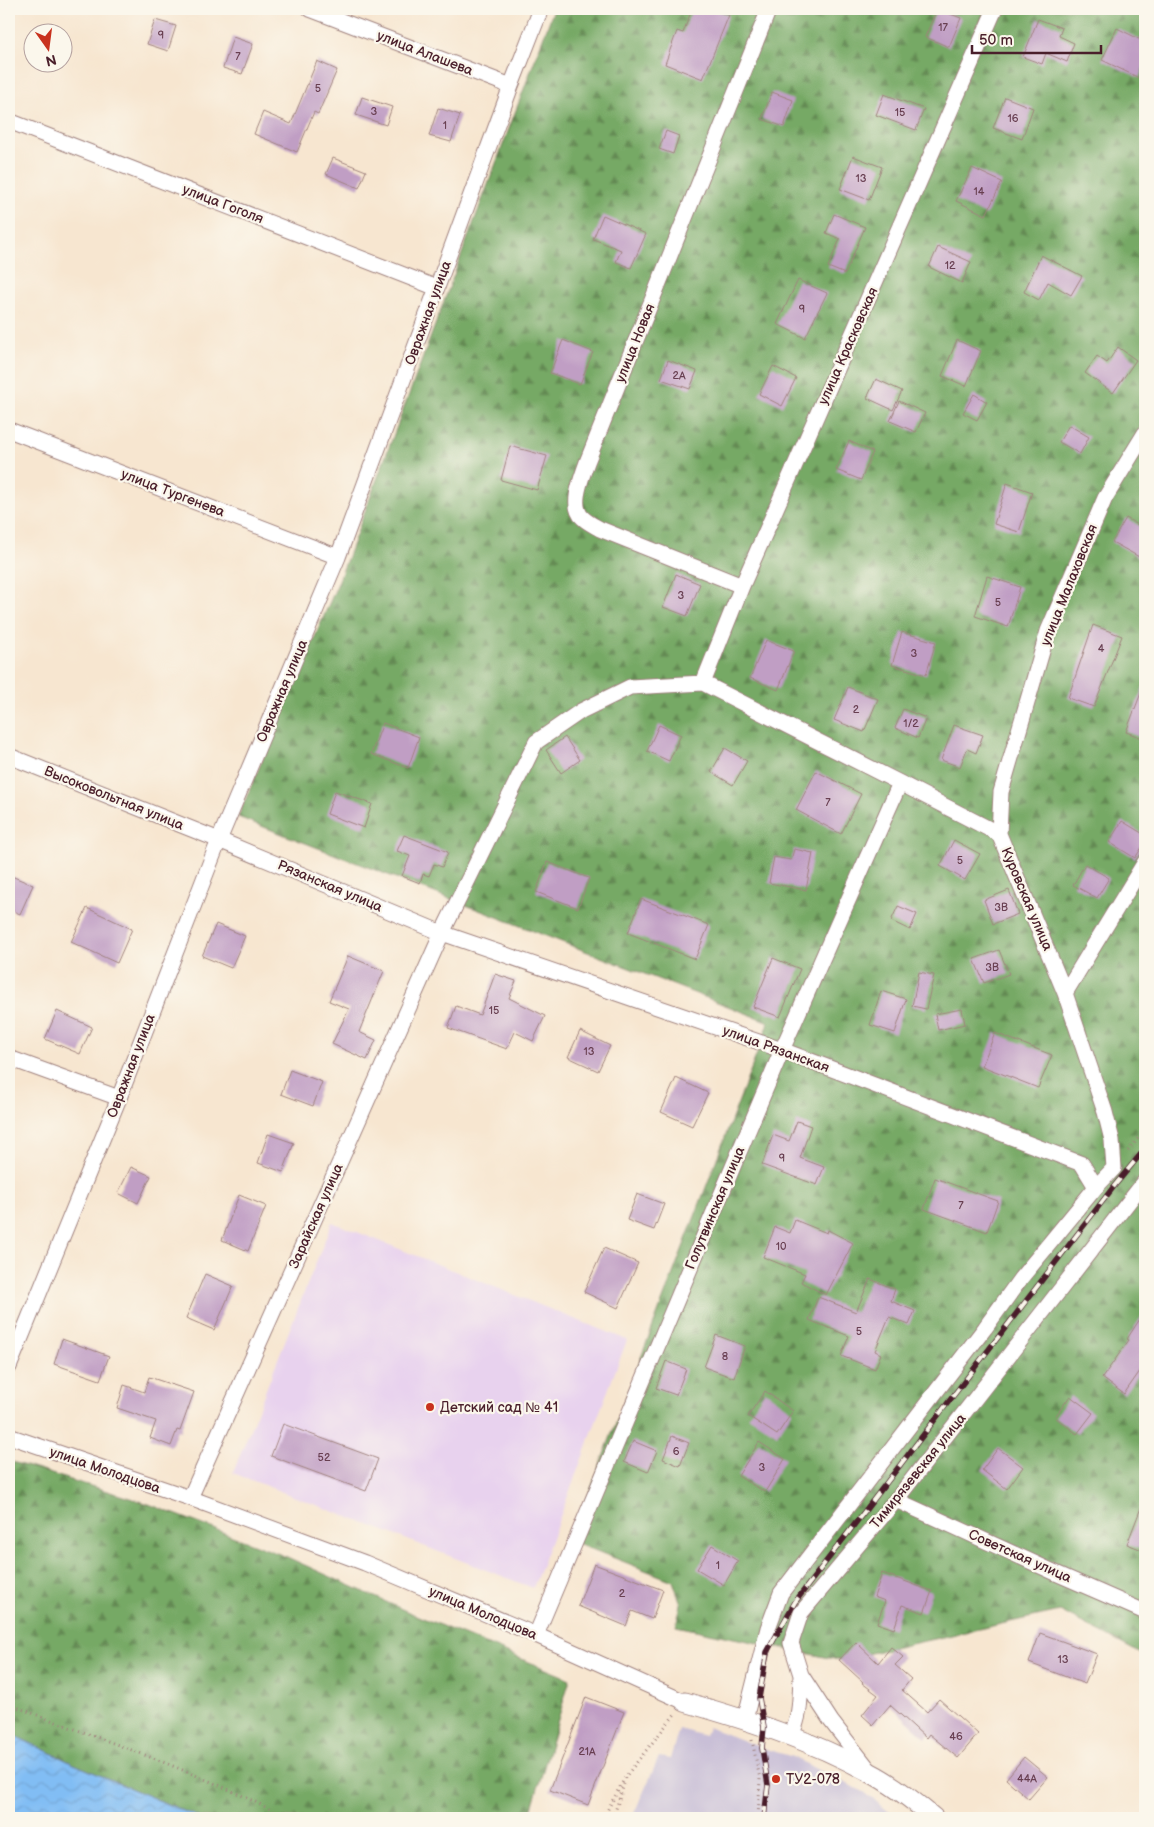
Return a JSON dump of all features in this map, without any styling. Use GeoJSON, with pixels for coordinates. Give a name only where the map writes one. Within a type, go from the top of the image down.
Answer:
{"type":"FeatureCollection","features":[{"type":"Feature","properties":{"kind":"street","name":"улица Алашева"},"geometry":{"type":"LineString","coordinates":[[310,9],[511,86]]}},
{"type":"Feature","properties":{"kind":"street","name":"Овражная улица"},"geometry":{"type":"LineString","coordinates":[[9,1367],[119,1098],[219,840],[338,557],[541,9]]}},
{"type":"Feature","properties":{"kind":"street","name":"улица Новая"},"geometry":{"type":"LineString","coordinates":[[742,586],[600,529],[582,517],[577,503],[578,487],[587,462],[769,9]]}},
{"type":"Feature","properties":{"kind":"street","name":"улица Красковская"},"geometry":{"type":"LineString","coordinates":[[703,684],[742,586],[995,9]]}},
{"type":"Feature","properties":{"kind":"street","name":"улица Гоголя"},"geometry":{"type":"LineString","coordinates":[[9,121],[437,288]]}},
{"type":"Feature","properties":{"kind":"street","name":"улица Тургенева"},"geometry":{"type":"LineString","coordinates":[[9,430],[338,557]]}},
{"type":"Feature","properties":{"kind":"street","name":"улица Малаховская"},"geometry":{"type":"LineString","coordinates":[[999,834],[1001,792],[1048,631],[1105,498],[1145,433]]}},
{"type":"Feature","properties":{"kind":"street","name":"Куровская улица"},"geometry":{"type":"LineString","coordinates":[[703,684],[999,834],[1065,993],[1105,1112],[1112,1140],[1114,1168],[1096,1187]]}},
{"type":"Feature","properties":{"kind":"street","name":"Зарайская улица"},"geometry":{"type":"LineString","coordinates":[[190,1498],[442,933],[536,742],[581,710],[630,687],[703,684]]}},
{"type":"Feature","properties":{"kind":"street","name":"Высоковольтная улица"},"geometry":{"type":"LineString","coordinates":[[9,756],[219,840]]}},
{"type":"Feature","properties":{"kind":"street","name":"Голутвинская улица"},"geometry":{"type":"LineString","coordinates":[[536,1635],[782,1050],[900,783]]}},
{"type":"Feature","properties":{"kind":"street","name":"Рязанская улица"},"geometry":{"type":"LineString","coordinates":[[219,840],[442,933]]}},
{"type":"Feature","properties":{"kind":"street"},"geometry":{"type":"LineString","coordinates":[[1065,993],[1145,862]]}},
{"type":"Feature","properties":{"kind":"street","name":"улица Рязанская"},"geometry":{"type":"LineString","coordinates":[[442,933],[782,1050],[1082,1164],[1096,1187]]}},
{"type":"Feature","properties":{"kind":"street"},"geometry":{"type":"LineString","coordinates":[[9,1058],[119,1098]]}},
{"type":"Feature","properties":{"kind":"street","name":"Тимирязевская улица"},"geometry":{"type":"LineString","coordinates":[[870,1772],[831,1721],[801,1675],[791,1643],[801,1613],[896,1500],[1140,1197],[1145,1181]]}},
{"type":"Feature","properties":{"kind":"street"},"geometry":{"type":"LineString","coordinates":[[750,1721],[768,1628],[781,1593],[985,1328],[1020,1278],[1096,1187]]}},
{"type":"Feature","properties":{"kind":"street","name":"улица Молодцова"},"geometry":{"type":"LineString","coordinates":[[13,1438],[190,1498],[365,1563],[536,1635],[685,1702],[750,1721],[808,1742],[870,1772],[906,1795],[934,1818]]}},
{"type":"Feature","properties":{"kind":"street","name":"Советская улица"},"geometry":{"type":"LineString","coordinates":[[896,1500],[1145,1612]]}},
{"type":"Feature","properties":{"kind":"street"},"geometry":{"type":"LineString","coordinates":[[791,1735],[797,1723],[800,1708],[801,1675]]}},
{"type":"Feature","properties":{"kind":"path"},"geometry":{"type":"LineString","coordinates":[[603,1818],[626,1776],[685,1702]]}},
{"type":"Feature","properties":{"kind":"path"},"geometry":{"type":"LineString","coordinates":[[9,1704],[132,1749],[226,1787],[286,1818]]}},
{"type":"Feature","properties":{"kind":"path"},"geometry":{"type":"LineString","coordinates":[[750,1721],[760,1780],[758,1818]]}},
{"type":"Feature","properties":{"kind":"path"},"geometry":{"type":"LineString","coordinates":[[613,1818],[626,1776]]}},
{"type":"Feature","properties":{"kind":"shaded area","name":"Детский сад № 41"},"geometry":{"type":"Polygon","coordinates":[[[332,1222],[627,1340],[533,1588],[233,1473],[332,1222]]]}},
{"type":"Feature","properties":{"kind":"shaded area"},"geometry":{"type":"Polygon","coordinates":[[[708,1727],[762,1748],[790,1756],[864,1792],[897,1818],[632,1818],[659,1757],[670,1759],[679,1729],[705,1736],[708,1727]]]}},
{"type":"Feature","properties":{"kind":"green space"},"geometry":{"type":"Polygon","coordinates":[[[554,9],[1145,9],[1145,1656],[1060,1611],[839,1660],[676,1626],[681,1604],[673,1581],[571,1541],[769,1022],[238,817],[338,583],[554,9]]]}},
{"type":"Feature","properties":{"kind":"green space"},"geometry":{"type":"Polygon","coordinates":[[[9,1461],[146,1503],[287,1557],[406,1611],[570,1679],[529,1818],[200,1818],[74,1764],[9,1733],[9,1461]]]}},
{"type":"Feature","properties":{"kind":"water"},"geometry":{"type":"Polygon","coordinates":[[[9,1733],[74,1764],[200,1818],[9,1818],[9,1733]]]}},
{"type":"Feature","properties":{"kind":"building"},"geometry":{"type":"Polygon","coordinates":[[[692,9],[713,9],[729,15],[703,79],[665,64],[677,31],[683,33],[692,9]]]}},
{"type":"Feature","properties":{"kind":"building"},"geometry":{"type":"Polygon","coordinates":[[[937,9],[961,18],[949,47],[925,37],[937,9]]]}},
{"type":"Feature","properties":{"kind":"building"},"geometry":{"type":"Polygon","coordinates":[[[1038,19],[1062,28],[1059,36],[1074,43],[1067,62],[1046,53],[1042,64],[1023,57],[1038,19]]]}},
{"type":"Feature","properties":{"kind":"building"},"geometry":{"type":"Polygon","coordinates":[[[155,20],[176,26],[168,51],[147,44],[155,20]]]}},
{"type":"Feature","properties":{"kind":"building"},"geometry":{"type":"Polygon","coordinates":[[[1117,28],[1145,42],[1145,64],[1139,78],[1102,60],[1117,28]]]}},
{"type":"Feature","properties":{"kind":"building"},"geometry":{"type":"Polygon","coordinates":[[[233,37],[253,44],[242,74],[223,68],[233,37]]]}},
{"type":"Feature","properties":{"kind":"building"},"geometry":{"type":"Polygon","coordinates":[[[317,61],[337,70],[318,114],[314,112],[297,152],[254,134],[263,112],[291,124],[317,61]]]}},
{"type":"Feature","properties":{"kind":"building"},"geometry":{"type":"Polygon","coordinates":[[[772,92],[793,100],[784,127],[762,119],[772,92]]]}},
{"type":"Feature","properties":{"kind":"building"},"geometry":{"type":"Polygon","coordinates":[[[884,94],[924,109],[916,130],[876,115],[884,94]]]}},
{"type":"Feature","properties":{"kind":"building"},"geometry":{"type":"Polygon","coordinates":[[[362,97],[392,107],[386,125],[356,115],[362,97]]]}},
{"type":"Feature","properties":{"kind":"building"},"geometry":{"type":"Polygon","coordinates":[[[1005,97],[1033,108],[1022,139],[993,128],[1005,97]]]}},
{"type":"Feature","properties":{"kind":"building"},"geometry":{"type":"Polygon","coordinates":[[[438,108],[460,115],[451,142],[429,136],[438,108]]]}},
{"type":"Feature","properties":{"kind":"building"},"geometry":{"type":"Polygon","coordinates":[[[666,131],[679,136],[673,154],[659,149],[666,131]]]}},
{"type":"Feature","properties":{"kind":"building"},"geometry":{"type":"Polygon","coordinates":[[[853,156],[882,167],[869,200],[840,189],[853,156]]]}},
{"type":"Feature","properties":{"kind":"building"},"geometry":{"type":"Polygon","coordinates":[[[333,158],[366,171],[359,188],[326,174],[333,158]]]}},
{"type":"Feature","properties":{"kind":"building"},"geometry":{"type":"Polygon","coordinates":[[[972,168],[1002,182],[986,215],[956,201],[972,168]]]}},
{"type":"Feature","properties":{"kind":"building"},"geometry":{"type":"Polygon","coordinates":[[[834,214],[865,227],[845,274],[828,267],[840,239],[826,233],[834,214]]]}},
{"type":"Feature","properties":{"kind":"building"},"geometry":{"type":"Polygon","coordinates":[[[603,215],[646,234],[631,268],[616,262],[621,250],[593,239],[603,215]]]}},
{"type":"Feature","properties":{"kind":"building"},"geometry":{"type":"Polygon","coordinates":[[[938,247],[971,262],[962,283],[929,267],[938,247]]]}},
{"type":"Feature","properties":{"kind":"building"},"geometry":{"type":"Polygon","coordinates":[[[1041,255],[1082,276],[1071,295],[1048,282],[1039,300],[1024,292],[1041,255]]]}},
{"type":"Feature","properties":{"kind":"building"},"geometry":{"type":"Polygon","coordinates":[[[798,280],[827,293],[805,338],[777,324],[798,280]]]}},
{"type":"Feature","properties":{"kind":"building"},"geometry":{"type":"Polygon","coordinates":[[[563,340],[593,352],[580,384],[550,373],[563,340]]]}},
{"type":"Feature","properties":{"kind":"building"},"geometry":{"type":"Polygon","coordinates":[[[957,340],[981,351],[966,386],[942,376],[957,340]]]}},
{"type":"Feature","properties":{"kind":"building"},"geometry":{"type":"Polygon","coordinates":[[[1118,347],[1136,360],[1113,393],[1085,373],[1097,356],[1107,363],[1118,347]]]}},
{"type":"Feature","properties":{"kind":"building"},"geometry":{"type":"Polygon","coordinates":[[[668,360],[697,371],[690,389],[661,379],[668,360]]]}},
{"type":"Feature","properties":{"kind":"building"},"geometry":{"type":"Polygon","coordinates":[[[773,366],[796,378],[782,406],[759,394],[773,366]]]}},
{"type":"Feature","properties":{"kind":"building"},"geometry":{"type":"Polygon","coordinates":[[[876,379],[902,391],[893,410],[867,398],[876,379]]]}},
{"type":"Feature","properties":{"kind":"building"},"geometry":{"type":"Polygon","coordinates":[[[974,394],[987,402],[977,420],[963,413],[974,394]]]}},
{"type":"Feature","properties":{"kind":"building"},"geometry":{"type":"Polygon","coordinates":[[[899,401],[925,413],[916,432],[890,421],[899,401]]]}},
{"type":"Feature","properties":{"kind":"building"},"geometry":{"type":"Polygon","coordinates":[[[1069,425],[1089,437],[1080,454],[1059,442],[1069,425]]]}},
{"type":"Feature","properties":{"kind":"building"},"geometry":{"type":"Polygon","coordinates":[[[849,441],[873,452],[861,480],[836,470],[849,441]]]}},
{"type":"Feature","properties":{"kind":"building"},"geometry":{"type":"Polygon","coordinates":[[[510,446],[547,456],[537,490],[501,480],[510,446]]]}},
{"type":"Feature","properties":{"kind":"building"},"geometry":{"type":"Polygon","coordinates":[[[1007,483],[1032,492],[1019,532],[994,524],[1007,483]]]}},
{"type":"Feature","properties":{"kind":"building"},"geometry":{"type":"Polygon","coordinates":[[[1126,518],[1145,529],[1145,550],[1141,558],[1112,542],[1126,518]]]}},
{"type":"Feature","properties":{"kind":"building"},"geometry":{"type":"Polygon","coordinates":[[[676,574],[700,584],[687,616],[663,607],[676,574]]]}},
{"type":"Feature","properties":{"kind":"building"},"geometry":{"type":"Polygon","coordinates":[[[987,576],[1020,587],[1008,627],[975,616],[987,576]]]}},
{"type":"Feature","properties":{"kind":"building"},"geometry":{"type":"Polygon","coordinates":[[[1093,625],[1122,636],[1094,707],[1068,698],[1093,625]]]}},
{"type":"Feature","properties":{"kind":"building"},"geometry":{"type":"Polygon","coordinates":[[[902,632],[936,642],[926,675],[892,665],[902,632]]]}},
{"type":"Feature","properties":{"kind":"building"},"geometry":{"type":"Polygon","coordinates":[[[766,640],[794,651],[778,690],[750,678],[766,640]]]}},
{"type":"Feature","properties":{"kind":"building"},"geometry":{"type":"Polygon","coordinates":[[[1145,685],[1145,739],[1126,732],[1145,685]]]}},
{"type":"Feature","properties":{"kind":"building"},"geometry":{"type":"Polygon","coordinates":[[[848,687],[878,699],[864,732],[834,720],[848,687]]]}},
{"type":"Feature","properties":{"kind":"building"},"geometry":{"type":"Polygon","coordinates":[[[903,709],[926,718],[918,738],[895,728],[903,709]]]}},
{"type":"Feature","properties":{"kind":"building"},"geometry":{"type":"Polygon","coordinates":[[[383,723],[419,737],[408,768],[371,754],[383,723]]]}},
{"type":"Feature","properties":{"kind":"building"},"geometry":{"type":"Polygon","coordinates":[[[659,725],[681,735],[669,761],[647,751],[659,725]]]}},
{"type":"Feature","properties":{"kind":"building"},"geometry":{"type":"Polygon","coordinates":[[[954,725],[983,735],[976,753],[967,749],[960,767],[941,760],[954,725]]]}},
{"type":"Feature","properties":{"kind":"building"},"geometry":{"type":"Polygon","coordinates":[[[565,737],[580,760],[561,773],[546,750],[565,737]]]}},
{"type":"Feature","properties":{"kind":"building"},"geometry":{"type":"Polygon","coordinates":[[[725,748],[747,761],[733,785],[711,772],[725,748]]]}},
{"type":"Feature","properties":{"kind":"building"},"geometry":{"type":"Polygon","coordinates":[[[816,771],[861,794],[841,834],[796,810],[816,771]]]}},
{"type":"Feature","properties":{"kind":"building"},"geometry":{"type":"Polygon","coordinates":[[[335,791],[372,804],[364,828],[327,814],[335,791]]]}},
{"type":"Feature","properties":{"kind":"building"},"geometry":{"type":"Polygon","coordinates":[[[1122,821],[1145,835],[1145,843],[1135,858],[1109,842],[1122,821]]]}},
{"type":"Feature","properties":{"kind":"building"},"geometry":{"type":"Polygon","coordinates":[[[404,835],[448,852],[442,867],[434,864],[429,876],[423,874],[420,883],[402,876],[410,856],[397,851],[404,835]]]}},
{"type":"Feature","properties":{"kind":"building"},"geometry":{"type":"Polygon","coordinates":[[[954,840],[980,854],[965,880],[940,866],[954,840]]]}},
{"type":"Feature","properties":{"kind":"building"},"geometry":{"type":"Polygon","coordinates":[[[794,849],[813,853],[806,890],[769,883],[774,857],[791,860],[794,849]]]}},
{"type":"Feature","properties":{"kind":"building"},"geometry":{"type":"Polygon","coordinates":[[[547,862],[589,878],[578,908],[536,892],[547,862]]]}},
{"type":"Feature","properties":{"kind":"building"},"geometry":{"type":"Polygon","coordinates":[[[1085,864],[1109,878],[1097,898],[1073,885],[1085,864]]]}},
{"type":"Feature","properties":{"kind":"building"},"geometry":{"type":"Polygon","coordinates":[[[9,875],[33,885],[20,914],[9,909],[9,875]]]}},
{"type":"Feature","properties":{"kind":"building"},"geometry":{"type":"Polygon","coordinates":[[[1009,890],[1018,914],[993,924],[984,900],[1009,890]]]}},
{"type":"Feature","properties":{"kind":"building"},"geometry":{"type":"Polygon","coordinates":[[[641,899],[709,925],[695,959],[628,933],[641,899]]]}},
{"type":"Feature","properties":{"kind":"building"},"geometry":{"type":"Polygon","coordinates":[[[898,906],[917,914],[910,930],[891,921],[898,906]]]}},
{"type":"Feature","properties":{"kind":"building"},"geometry":{"type":"Polygon","coordinates":[[[87,908],[132,929],[117,963],[71,942],[87,908]]]}},
{"type":"Feature","properties":{"kind":"building"},"geometry":{"type":"Polygon","coordinates":[[[216,924],[245,936],[231,968],[202,956],[216,924]]]}},
{"type":"Feature","properties":{"kind":"building"},"geometry":{"type":"Polygon","coordinates":[[[999,950],[1009,974],[984,983],[974,959],[999,950]]]}},
{"type":"Feature","properties":{"kind":"building"},"geometry":{"type":"Polygon","coordinates":[[[348,956],[384,971],[359,1032],[376,1040],[367,1060],[332,1044],[349,1009],[329,1001],[348,956]]]}},
{"type":"Feature","properties":{"kind":"building"},"geometry":{"type":"Polygon","coordinates":[[[773,958],[800,969],[780,1017],[753,1007],[773,958]]]}},
{"type":"Feature","properties":{"kind":"building"},"geometry":{"type":"Polygon","coordinates":[[[919,972],[934,975],[926,1009],[912,1006],[919,972]]]}},
{"type":"Feature","properties":{"kind":"building"},"geometry":{"type":"Polygon","coordinates":[[[495,974],[516,981],[509,998],[545,1016],[533,1041],[515,1032],[507,1049],[448,1028],[456,1006],[480,1015],[495,974]]]}},
{"type":"Feature","properties":{"kind":"building"},"geometry":{"type":"Polygon","coordinates":[[[881,991],[906,999],[895,1033],[870,1025],[881,991]]]}},
{"type":"Feature","properties":{"kind":"building"},"geometry":{"type":"Polygon","coordinates":[[[962,1009],[965,1024],[938,1030],[935,1014],[962,1009]]]}},
{"type":"Feature","properties":{"kind":"building"},"geometry":{"type":"Polygon","coordinates":[[[57,1011],[92,1027],[80,1054],[45,1039],[57,1011]]]}},
{"type":"Feature","properties":{"kind":"building"},"geometry":{"type":"Polygon","coordinates":[[[580,1031],[610,1046],[598,1071],[568,1057],[580,1031]]]}},
{"type":"Feature","properties":{"kind":"building"},"geometry":{"type":"Polygon","coordinates":[[[995,1033],[1052,1055],[1038,1088],[982,1066],[995,1033]]]}},
{"type":"Feature","properties":{"kind":"building"},"geometry":{"type":"Polygon","coordinates":[[[290,1070],[322,1082],[313,1106],[281,1094],[290,1070]]]}},
{"type":"Feature","properties":{"kind":"building"},"geometry":{"type":"Polygon","coordinates":[[[676,1078],[708,1093],[692,1126],[661,1112],[676,1078]]]}},
{"type":"Feature","properties":{"kind":"building"},"geometry":{"type":"Polygon","coordinates":[[[797,1121],[811,1126],[800,1158],[824,1167],[817,1185],[762,1165],[773,1135],[789,1141],[797,1121]]]}},
{"type":"Feature","properties":{"kind":"building"},"geometry":{"type":"Polygon","coordinates":[[[268,1134],[294,1143],[283,1172],[258,1163],[268,1134]]]}},
{"type":"Feature","properties":{"kind":"building"},"geometry":{"type":"Polygon","coordinates":[[[131,1167],[151,1176],[138,1203],[118,1193],[131,1167]]]}},
{"type":"Feature","properties":{"kind":"building"},"geometry":{"type":"Polygon","coordinates":[[[935,1178],[998,1201],[987,1232],[924,1209],[935,1178]]]}},
{"type":"Feature","properties":{"kind":"building"},"geometry":{"type":"Polygon","coordinates":[[[637,1194],[664,1204],[654,1230],[627,1220],[637,1194]]]}},
{"type":"Feature","properties":{"kind":"building"},"geometry":{"type":"Polygon","coordinates":[[[239,1195],[266,1206],[248,1251],[222,1240],[239,1195]]]}},
{"type":"Feature","properties":{"kind":"building"},"geometry":{"type":"Polygon","coordinates":[[[795,1220],[827,1233],[828,1230],[853,1243],[826,1295],[801,1282],[805,1274],[763,1257],[775,1227],[790,1233],[795,1220]]]}},
{"type":"Feature","properties":{"kind":"building"},"geometry":{"type":"Polygon","coordinates":[[[604,1248],[638,1263],[618,1308],[584,1292],[604,1248]]]}},
{"type":"Feature","properties":{"kind":"building"},"geometry":{"type":"Polygon","coordinates":[[[205,1274],[233,1286],[214,1330],[186,1318],[205,1274]]]}},
{"type":"Feature","properties":{"kind":"building"},"geometry":{"type":"Polygon","coordinates":[[[870,1279],[895,1289],[891,1301],[915,1311],[909,1325],[889,1317],[875,1351],[881,1354],[875,1369],[841,1356],[849,1336],[809,1320],[818,1297],[856,1312],[870,1279]]]}},
{"type":"Feature","properties":{"kind":"building"},"geometry":{"type":"Polygon","coordinates":[[[1145,1311],[1145,1364],[1124,1394],[1102,1378],[1129,1340],[1127,1339],[1145,1311]]]}},
{"type":"Feature","properties":{"kind":"building"},"geometry":{"type":"Polygon","coordinates":[[[716,1335],[745,1346],[734,1378],[704,1367],[716,1335]]]}},
{"type":"Feature","properties":{"kind":"building"},"geometry":{"type":"Polygon","coordinates":[[[62,1339],[109,1356],[100,1380],[54,1364],[62,1339]]]}},
{"type":"Feature","properties":{"kind":"building"},"geometry":{"type":"Polygon","coordinates":[[[666,1361],[686,1369],[676,1395],[656,1388],[666,1361]]]}},
{"type":"Feature","properties":{"kind":"building"},"geometry":{"type":"Polygon","coordinates":[[[149,1377],[194,1392],[180,1431],[177,1430],[171,1446],[150,1438],[156,1421],[117,1408],[124,1385],[144,1392],[149,1377]]]}},
{"type":"Feature","properties":{"kind":"building"},"geometry":{"type":"Polygon","coordinates":[[[765,1391],[793,1411],[777,1435],[748,1416],[765,1391]]]}},
{"type":"Feature","properties":{"kind":"building"},"geometry":{"type":"Polygon","coordinates":[[[1070,1396],[1093,1413],[1077,1434],[1055,1417],[1070,1396]]]}},
{"type":"Feature","properties":{"kind":"building"},"geometry":{"type":"Polygon","coordinates":[[[283,1424],[378,1459],[366,1491],[271,1456],[283,1424]]]}},
{"type":"Feature","properties":{"kind":"building"},"geometry":{"type":"Polygon","coordinates":[[[672,1436],[689,1443],[680,1466],[663,1459],[672,1436]]]}},
{"type":"Feature","properties":{"kind":"building"},"geometry":{"type":"Polygon","coordinates":[[[633,1441],[657,1451],[648,1472],[624,1462],[633,1441]]]}},
{"type":"Feature","properties":{"kind":"building"},"geometry":{"type":"Polygon","coordinates":[[[759,1442],[785,1459],[765,1492],[738,1476],[759,1442]]]}},
{"type":"Feature","properties":{"kind":"building"},"geometry":{"type":"Polygon","coordinates":[[[998,1448],[1023,1467],[1007,1489],[982,1470],[998,1448]]]}},
{"type":"Feature","properties":{"kind":"building"},"geometry":{"type":"Polygon","coordinates":[[[1145,1500],[1145,1551],[1127,1544],[1145,1500]]]}},
{"type":"Feature","properties":{"kind":"building"},"geometry":{"type":"Polygon","coordinates":[[[712,1545],[738,1561],[724,1585],[697,1569],[712,1545]]]}},
{"type":"Feature","properties":{"kind":"building"},"geometry":{"type":"Polygon","coordinates":[[[594,1564],[663,1590],[652,1619],[632,1611],[626,1626],[578,1606],[594,1564]]]}},
{"type":"Feature","properties":{"kind":"building"},"geometry":{"type":"Polygon","coordinates":[[[882,1573],[932,1591],[924,1613],[902,1605],[894,1629],[877,1623],[885,1601],[874,1597],[882,1573]]]}},
{"type":"Feature","properties":{"kind":"building"},"geometry":{"type":"Polygon","coordinates":[[[1040,1633],[1097,1654],[1085,1684],[1029,1663],[1040,1633]]]}},
{"type":"Feature","properties":{"kind":"building"},"geometry":{"type":"Polygon","coordinates":[[[856,1642],[878,1663],[891,1647],[903,1657],[895,1665],[911,1679],[902,1690],[927,1712],[939,1699],[978,1734],[958,1758],[929,1734],[926,1738],[890,1705],[873,1725],[862,1715],[878,1695],[862,1683],[839,1660],[856,1642]]]}},
{"type":"Feature","properties":{"kind":"building"},"geometry":{"type":"Polygon","coordinates":[[[586,1697],[624,1712],[588,1805],[550,1790],[586,1697]]]}},
{"type":"Feature","properties":{"kind":"building"},"geometry":{"type":"Polygon","coordinates":[[[1024,1757],[1048,1777],[1029,1799],[1006,1779],[1024,1757]]]}},
{"type":"Feature","properties":{"kind":"railway"},"geometry":{"type":"LineString","coordinates":[[764,1818],[768,1785],[762,1748],[764,1727],[759,1698],[767,1652],[795,1602],[1115,1185],[1145,1149]]}},
{"type":"Feature","properties":{"kind":"place","name":"Детский сад № 41"},"geometry":{"type":"Point","coordinates":[430,1407]}},
{"type":"Feature","properties":{"kind":"place","name":"ТУ2-078"},"geometry":{"type":"Point","coordinates":[776,1779]}}]}
